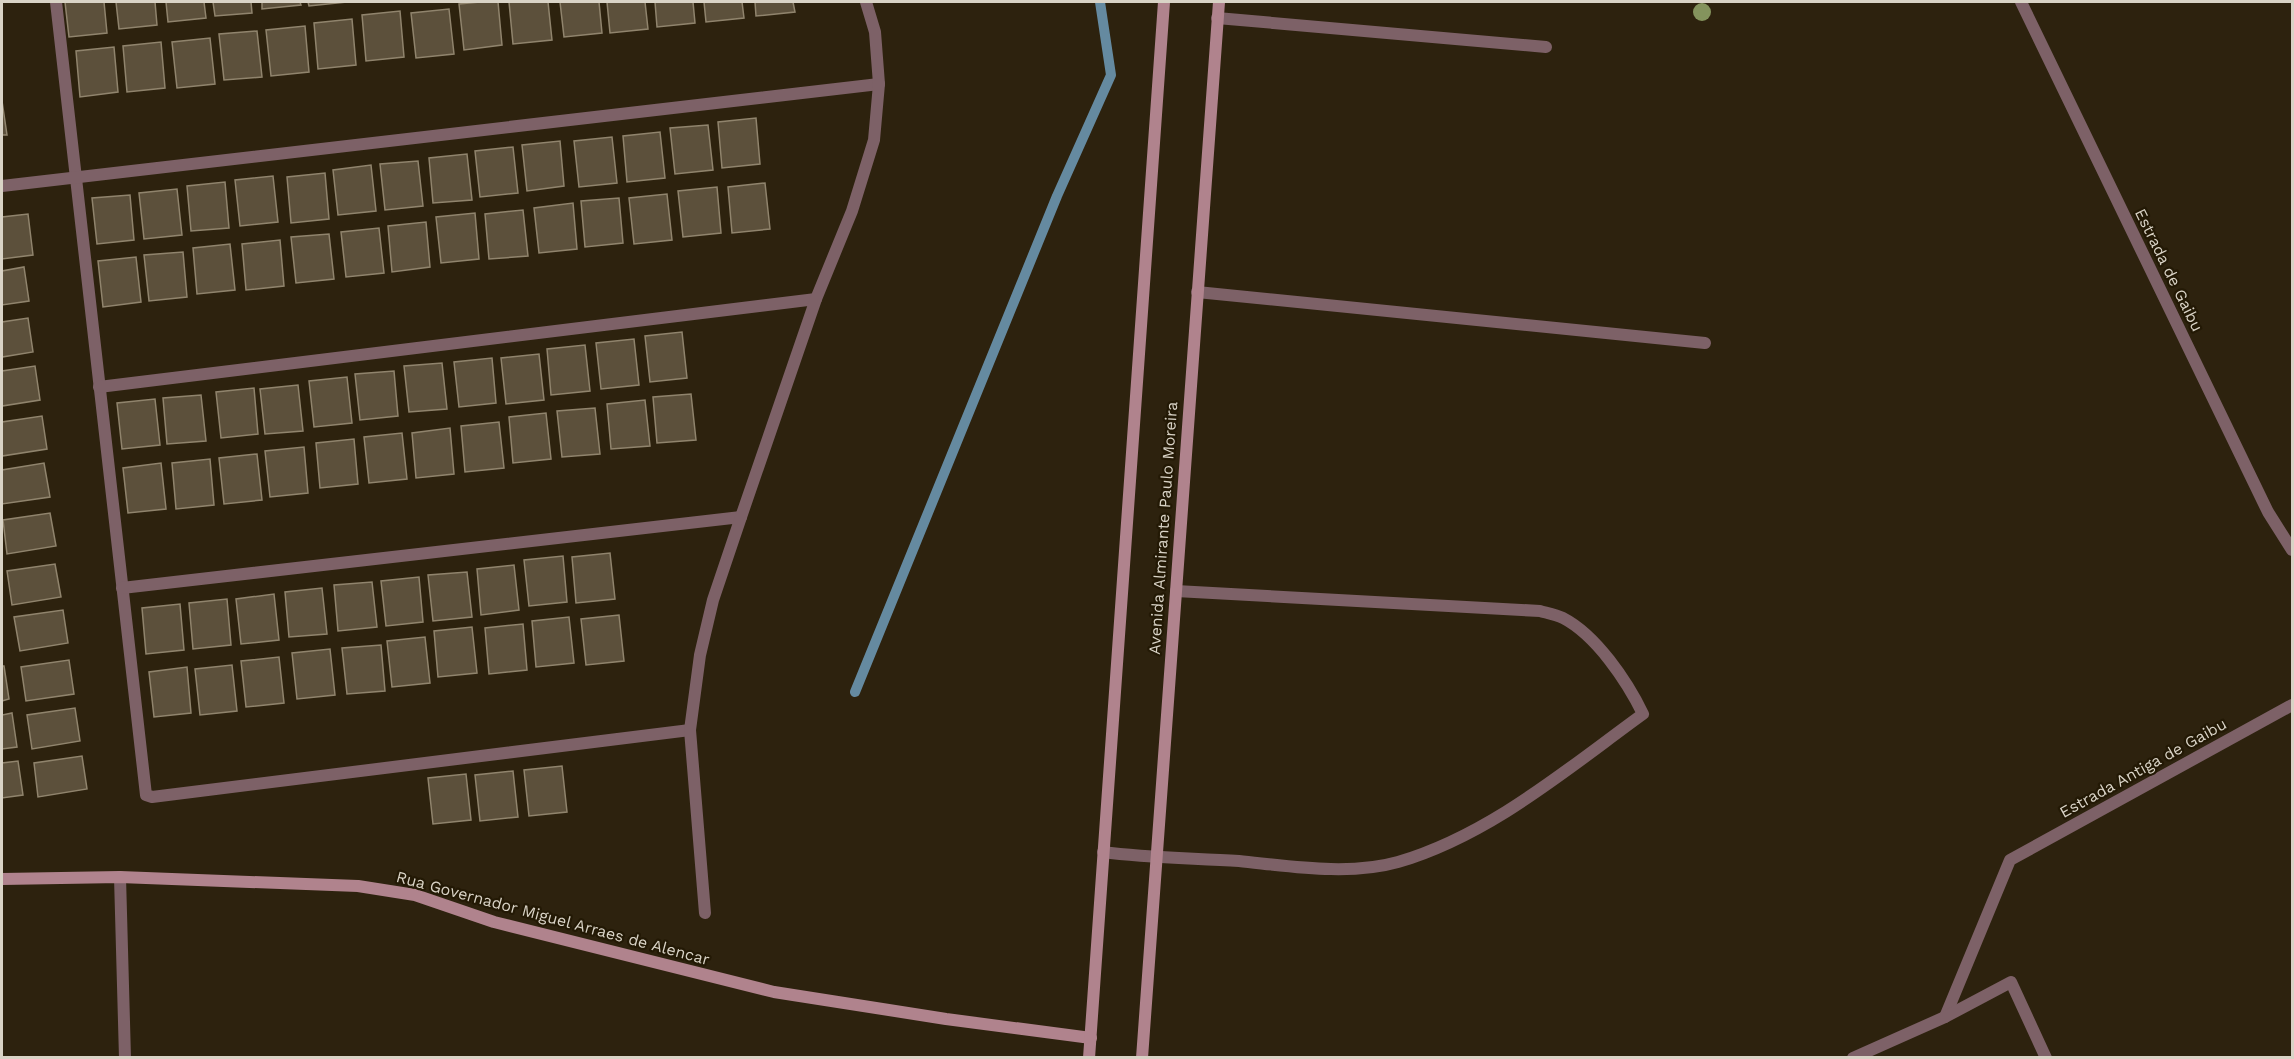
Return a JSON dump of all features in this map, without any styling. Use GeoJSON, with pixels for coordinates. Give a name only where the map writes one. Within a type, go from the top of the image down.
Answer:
{"type":"FeatureCollection","features":[{"type":"Feature","properties":{"kind":"main road"},"geometry":{"type":"LineString","coordinates":[[1089,1058],[1164,2]]}},
{"type":"Feature","properties":{"kind":"main road","name":"Avenida Almirante Paulo Moreira"},"geometry":{"type":"LineString","coordinates":[[1142,1058],[1219,2]]}},
{"type":"Feature","properties":{"kind":"main road","name":"Rua Governador Miguel Arraes de Alencar"},"geometry":{"type":"LineString","coordinates":[[2,879],[120,877],[358,886],[415,895],[494,922],[774,992],[946,1019],[1091,1038]]}},
{"type":"Feature","properties":{"kind":"street"},"geometry":{"type":"LineString","coordinates":[[56,2],[146,795],[153,797],[690,730]]}},
{"type":"Feature","properties":{"kind":"street"},"geometry":{"type":"LineString","coordinates":[[705,914],[690,730],[700,655],[710,611],[741,518],[816,299],[852,211],[874,140],[879,84],[875,32],[866,2]]}},
{"type":"Feature","properties":{"kind":"street","name":"Estrada de Gaibu"},"geometry":{"type":"LineString","coordinates":[[2021,2],[2268,512],[2292,550]]}},
{"type":"Feature","properties":{"kind":"street"},"geometry":{"type":"LineString","coordinates":[[1217,18],[1546,47]]}},
{"type":"Feature","properties":{"kind":"street"},"geometry":{"type":"LineString","coordinates":[[2,186],[879,84]]}},
{"type":"Feature","properties":{"kind":"street"},"geometry":{"type":"LineString","coordinates":[[1197,292],[1705,343]]}},
{"type":"Feature","properties":{"kind":"street"},"geometry":{"type":"LineString","coordinates":[[99,387],[816,299]]}},
{"type":"Feature","properties":{"kind":"street"},"geometry":{"type":"LineString","coordinates":[[122,588],[741,518]]}},
{"type":"Feature","properties":{"kind":"street"},"geometry":{"type":"LineString","coordinates":[[1103,852],[1157,858],[1237,861],[1329,869],[1396,862],[1427,852],[1515,806],[1643,714],[1610,660],[1579,628],[1561,617],[1540,612],[1176,591]]}},
{"type":"Feature","properties":{"kind":"street","name":"Estrada Antiga de Gaibu"},"geometry":{"type":"LineString","coordinates":[[1945,1017],[2010,860],[2292,705]]}},
{"type":"Feature","properties":{"kind":"street"},"geometry":{"type":"LineString","coordinates":[[120,877],[125,1058]]}},
{"type":"Feature","properties":{"kind":"street"},"geometry":{"type":"LineString","coordinates":[[1853,1058],[1945,1017],[2011,982],[2046,1058]]}},
{"type":"Feature","properties":{"kind":"building"},"geometry":{"type":"Polygon","coordinates":[[[65,2],[104,2],[107,33],[69,37],[65,2]]]}},
{"type":"Feature","properties":{"kind":"building"},"geometry":{"type":"Polygon","coordinates":[[[116,2],[155,2],[157,25],[119,29],[116,2]]]}},
{"type":"Feature","properties":{"kind":"building"},"geometry":{"type":"Polygon","coordinates":[[[166,2],[204,2],[206,18],[168,22],[166,2]]]}},
{"type":"Feature","properties":{"kind":"building"},"geometry":{"type":"Polygon","coordinates":[[[213,2],[251,2],[252,13],[215,16],[213,2]]]}},
{"type":"Feature","properties":{"kind":"building"},"geometry":{"type":"Polygon","coordinates":[[[262,2],[300,2],[301,5],[262,9],[262,2]]]}},
{"type":"Feature","properties":{"kind":"building"},"geometry":{"type":"Polygon","coordinates":[[[308,2],[347,2],[309,6],[308,2]]]}},
{"type":"Feature","properties":{"kind":"building"},"geometry":{"type":"Polygon","coordinates":[[[498,2],[502,45],[464,50],[459,4],[498,2]]]}},
{"type":"Feature","properties":{"kind":"building"},"geometry":{"type":"Polygon","coordinates":[[[509,2],[548,2],[552,40],[513,44],[509,2]]]}},
{"type":"Feature","properties":{"kind":"building"},"geometry":{"type":"Polygon","coordinates":[[[560,2],[599,2],[602,33],[564,37],[560,2]]]}},
{"type":"Feature","properties":{"kind":"building"},"geometry":{"type":"Polygon","coordinates":[[[607,2],[645,2],[648,29],[610,33],[607,2]]]}},
{"type":"Feature","properties":{"kind":"building"},"geometry":{"type":"Polygon","coordinates":[[[655,2],[693,2],[695,23],[657,27],[655,2]]]}},
{"type":"Feature","properties":{"kind":"building"},"geometry":{"type":"Polygon","coordinates":[[[704,2],[742,2],[744,18],[706,22],[704,2]]]}},
{"type":"Feature","properties":{"kind":"building"},"geometry":{"type":"Polygon","coordinates":[[[755,2],[793,2],[795,12],[756,16],[755,2]]]}},
{"type":"Feature","properties":{"kind":"building"},"geometry":{"type":"Polygon","coordinates":[[[449,9],[454,54],[416,58],[411,13],[449,9]]]}},
{"type":"Feature","properties":{"kind":"building"},"geometry":{"type":"Polygon","coordinates":[[[400,11],[404,57],[366,61],[362,15],[400,11]]]}},
{"type":"Feature","properties":{"kind":"building"},"geometry":{"type":"Polygon","coordinates":[[[352,19],[356,65],[318,69],[314,23],[352,19]]]}},
{"type":"Feature","properties":{"kind":"building"},"geometry":{"type":"Polygon","coordinates":[[[305,26],[309,72],[271,76],[266,30],[305,26]]]}},
{"type":"Feature","properties":{"kind":"building"},"geometry":{"type":"Polygon","coordinates":[[[257,31],[262,77],[224,80],[219,34],[257,31]]]}},
{"type":"Feature","properties":{"kind":"building"},"geometry":{"type":"Polygon","coordinates":[[[210,38],[215,84],[177,88],[172,42],[210,38]]]}},
{"type":"Feature","properties":{"kind":"building"},"geometry":{"type":"Polygon","coordinates":[[[161,42],[165,88],[127,92],[123,46],[161,42]]]}},
{"type":"Feature","properties":{"kind":"building"},"geometry":{"type":"Polygon","coordinates":[[[114,47],[118,92],[80,97],[76,51],[114,47]]]}},
{"type":"Feature","properties":{"kind":"building"},"geometry":{"type":"Polygon","coordinates":[[[2,101],[7,135],[2,135],[2,101]]]}},
{"type":"Feature","properties":{"kind":"building"},"geometry":{"type":"Polygon","coordinates":[[[756,118],[760,164],[722,168],[718,122],[756,118]]]}},
{"type":"Feature","properties":{"kind":"building"},"geometry":{"type":"Polygon","coordinates":[[[708,125],[713,170],[675,174],[670,128],[708,125]]]}},
{"type":"Feature","properties":{"kind":"building"},"geometry":{"type":"Polygon","coordinates":[[[660,132],[665,178],[627,182],[623,136],[660,132]]]}},
{"type":"Feature","properties":{"kind":"building"},"geometry":{"type":"Polygon","coordinates":[[[612,137],[617,183],[579,187],[574,141],[612,137]]]}},
{"type":"Feature","properties":{"kind":"building"},"geometry":{"type":"Polygon","coordinates":[[[560,141],[564,186],[527,191],[522,145],[560,141]]]}},
{"type":"Feature","properties":{"kind":"building"},"geometry":{"type":"Polygon","coordinates":[[[513,147],[518,193],[480,197],[475,151],[513,147]]]}},
{"type":"Feature","properties":{"kind":"building"},"geometry":{"type":"Polygon","coordinates":[[[467,154],[472,200],[433,203],[429,158],[467,154]]]}},
{"type":"Feature","properties":{"kind":"building"},"geometry":{"type":"Polygon","coordinates":[[[418,161],[423,206],[385,210],[380,164],[418,161]]]}},
{"type":"Feature","properties":{"kind":"building"},"geometry":{"type":"Polygon","coordinates":[[[371,165],[376,211],[338,215],[333,170],[371,165]]]}},
{"type":"Feature","properties":{"kind":"building"},"geometry":{"type":"Polygon","coordinates":[[[325,173],[329,219],[291,223],[287,177],[325,173]]]}},
{"type":"Feature","properties":{"kind":"building"},"geometry":{"type":"Polygon","coordinates":[[[273,176],[278,222],[240,226],[235,180],[273,176]]]}},
{"type":"Feature","properties":{"kind":"building"},"geometry":{"type":"Polygon","coordinates":[[[225,182],[229,228],[191,231],[187,186],[225,182]]]}},
{"type":"Feature","properties":{"kind":"building"},"geometry":{"type":"Polygon","coordinates":[[[765,183],[770,229],[732,233],[728,187],[765,183]]]}},
{"type":"Feature","properties":{"kind":"building"},"geometry":{"type":"Polygon","coordinates":[[[717,187],[721,233],[683,237],[678,191],[717,187]]]}},
{"type":"Feature","properties":{"kind":"building"},"geometry":{"type":"Polygon","coordinates":[[[177,189],[182,235],[144,239],[139,193],[177,189]]]}},
{"type":"Feature","properties":{"kind":"building"},"geometry":{"type":"Polygon","coordinates":[[[667,194],[672,240],[634,244],[629,198],[667,194]]]}},
{"type":"Feature","properties":{"kind":"building"},"geometry":{"type":"Polygon","coordinates":[[[130,195],[134,240],[97,244],[92,198],[130,195]]]}},
{"type":"Feature","properties":{"kind":"building"},"geometry":{"type":"Polygon","coordinates":[[[619,198],[623,243],[585,247],[581,201],[619,198]]]}},
{"type":"Feature","properties":{"kind":"building"},"geometry":{"type":"Polygon","coordinates":[[[573,203],[577,249],[539,253],[534,208],[573,203]]]}},
{"type":"Feature","properties":{"kind":"building"},"geometry":{"type":"Polygon","coordinates":[[[523,210],[528,256],[489,259],[485,214],[523,210]]]}},
{"type":"Feature","properties":{"kind":"building"},"geometry":{"type":"Polygon","coordinates":[[[475,213],[479,259],[441,263],[436,217],[475,213]]]}},
{"type":"Feature","properties":{"kind":"building"},"geometry":{"type":"Polygon","coordinates":[[[28,214],[33,255],[2,259],[2,217],[28,214]]]}},
{"type":"Feature","properties":{"kind":"building"},"geometry":{"type":"Polygon","coordinates":[[[426,222],[430,267],[392,272],[388,226],[426,222]]]}},
{"type":"Feature","properties":{"kind":"building"},"geometry":{"type":"Polygon","coordinates":[[[379,228],[384,273],[346,277],[341,232],[379,228]]]}},
{"type":"Feature","properties":{"kind":"building"},"geometry":{"type":"Polygon","coordinates":[[[329,234],[334,279],[296,283],[291,237],[329,234]]]}},
{"type":"Feature","properties":{"kind":"building"},"geometry":{"type":"Polygon","coordinates":[[[280,240],[284,286],[246,290],[242,244],[280,240]]]}},
{"type":"Feature","properties":{"kind":"building"},"geometry":{"type":"Polygon","coordinates":[[[230,244],[235,290],[197,294],[193,248],[230,244]]]}},
{"type":"Feature","properties":{"kind":"building"},"geometry":{"type":"Polygon","coordinates":[[[183,252],[187,297],[149,301],[144,255],[183,252]]]}},
{"type":"Feature","properties":{"kind":"building"},"geometry":{"type":"Polygon","coordinates":[[[136,257],[141,302],[103,307],[98,261],[136,257]]]}},
{"type":"Feature","properties":{"kind":"building"},"geometry":{"type":"Polygon","coordinates":[[[24,267],[29,301],[2,305],[2,271],[24,267]]]}},
{"type":"Feature","properties":{"kind":"building"},"geometry":{"type":"Polygon","coordinates":[[[28,318],[33,352],[2,357],[2,322],[28,318]]]}},
{"type":"Feature","properties":{"kind":"building"},"geometry":{"type":"Polygon","coordinates":[[[682,332],[687,378],[650,382],[645,336],[682,332]]]}},
{"type":"Feature","properties":{"kind":"building"},"geometry":{"type":"Polygon","coordinates":[[[634,339],[639,385],[601,389],[596,343],[634,339]]]}},
{"type":"Feature","properties":{"kind":"building"},"geometry":{"type":"Polygon","coordinates":[[[585,345],[590,391],[551,395],[547,349],[585,345]]]}},
{"type":"Feature","properties":{"kind":"building"},"geometry":{"type":"Polygon","coordinates":[[[539,354],[544,400],[506,404],[501,358],[539,354]]]}},
{"type":"Feature","properties":{"kind":"building"},"geometry":{"type":"Polygon","coordinates":[[[492,358],[496,403],[459,407],[454,362],[492,358]]]}},
{"type":"Feature","properties":{"kind":"building"},"geometry":{"type":"Polygon","coordinates":[[[442,363],[447,409],[409,412],[404,366],[442,363]]]}},
{"type":"Feature","properties":{"kind":"building"},"geometry":{"type":"Polygon","coordinates":[[[35,366],[40,400],[2,406],[2,371],[35,366]]]}},
{"type":"Feature","properties":{"kind":"building"},"geometry":{"type":"Polygon","coordinates":[[[394,371],[398,416],[360,420],[355,374],[394,371]]]}},
{"type":"Feature","properties":{"kind":"building"},"geometry":{"type":"Polygon","coordinates":[[[347,377],[352,423],[314,427],[309,381],[347,377]]]}},
{"type":"Feature","properties":{"kind":"building"},"geometry":{"type":"Polygon","coordinates":[[[298,385],[303,431],[265,434],[260,389],[298,385]]]}},
{"type":"Feature","properties":{"kind":"building"},"geometry":{"type":"Polygon","coordinates":[[[254,388],[258,434],[221,438],[216,392],[254,388]]]}},
{"type":"Feature","properties":{"kind":"building"},"geometry":{"type":"Polygon","coordinates":[[[691,394],[696,440],[657,443],[653,397],[691,394]]]}},
{"type":"Feature","properties":{"kind":"building"},"geometry":{"type":"Polygon","coordinates":[[[201,395],[206,441],[167,444],[163,398],[201,395]]]}},
{"type":"Feature","properties":{"kind":"building"},"geometry":{"type":"Polygon","coordinates":[[[155,399],[160,445],[122,449],[117,403],[155,399]]]}},
{"type":"Feature","properties":{"kind":"building"},"geometry":{"type":"Polygon","coordinates":[[[645,400],[650,446],[611,449],[607,404],[645,400]]]}},
{"type":"Feature","properties":{"kind":"building"},"geometry":{"type":"Polygon","coordinates":[[[595,408],[600,454],[562,457],[557,411],[595,408]]]}},
{"type":"Feature","properties":{"kind":"building"},"geometry":{"type":"Polygon","coordinates":[[[546,413],[551,459],[513,463],[509,417],[546,413]]]}},
{"type":"Feature","properties":{"kind":"building"},"geometry":{"type":"Polygon","coordinates":[[[42,416],[47,449],[2,456],[2,422],[42,416]]]}},
{"type":"Feature","properties":{"kind":"building"},"geometry":{"type":"Polygon","coordinates":[[[499,422],[504,468],[465,472],[461,426],[499,422]]]}},
{"type":"Feature","properties":{"kind":"building"},"geometry":{"type":"Polygon","coordinates":[[[450,428],[454,474],[416,478],[412,433],[450,428]]]}},
{"type":"Feature","properties":{"kind":"building"},"geometry":{"type":"Polygon","coordinates":[[[402,433],[407,479],[369,483],[364,437],[402,433]]]}},
{"type":"Feature","properties":{"kind":"building"},"geometry":{"type":"Polygon","coordinates":[[[354,439],[358,484],[320,488],[316,443],[354,439]]]}},
{"type":"Feature","properties":{"kind":"building"},"geometry":{"type":"Polygon","coordinates":[[[304,447],[308,493],[270,497],[265,451],[304,447]]]}},
{"type":"Feature","properties":{"kind":"building"},"geometry":{"type":"Polygon","coordinates":[[[257,454],[262,500],[224,504],[219,458],[257,454]]]}},
{"type":"Feature","properties":{"kind":"building"},"geometry":{"type":"Polygon","coordinates":[[[210,459],[214,505],[176,509],[172,463],[210,459]]]}},
{"type":"Feature","properties":{"kind":"building"},"geometry":{"type":"Polygon","coordinates":[[[44,463],[50,497],[2,504],[2,470],[44,463]]]}},
{"type":"Feature","properties":{"kind":"building"},"geometry":{"type":"Polygon","coordinates":[[[161,463],[166,509],[128,513],[123,468],[161,463]]]}},
{"type":"Feature","properties":{"kind":"building"},"geometry":{"type":"Polygon","coordinates":[[[50,513],[56,546],[7,554],[3,520],[50,513]]]}},
{"type":"Feature","properties":{"kind":"building"},"geometry":{"type":"Polygon","coordinates":[[[610,553],[615,599],[576,603],[572,557],[610,553]]]}},
{"type":"Feature","properties":{"kind":"building"},"geometry":{"type":"Polygon","coordinates":[[[563,556],[567,602],[529,606],[524,560],[563,556]]]}},
{"type":"Feature","properties":{"kind":"building"},"geometry":{"type":"Polygon","coordinates":[[[55,564],[61,597],[12,605],[7,571],[55,564]]]}},
{"type":"Feature","properties":{"kind":"building"},"geometry":{"type":"Polygon","coordinates":[[[514,565],[519,610],[481,615],[477,569],[514,565]]]}},
{"type":"Feature","properties":{"kind":"building"},"geometry":{"type":"Polygon","coordinates":[[[467,572],[472,617],[433,621],[428,575],[467,572]]]}},
{"type":"Feature","properties":{"kind":"building"},"geometry":{"type":"Polygon","coordinates":[[[419,577],[423,622],[386,626],[381,581],[419,577]]]}},
{"type":"Feature","properties":{"kind":"building"},"geometry":{"type":"Polygon","coordinates":[[[372,582],[377,627],[338,631],[334,585],[372,582]]]}},
{"type":"Feature","properties":{"kind":"building"},"geometry":{"type":"Polygon","coordinates":[[[322,588],[327,634],[289,637],[285,592],[322,588]]]}},
{"type":"Feature","properties":{"kind":"building"},"geometry":{"type":"Polygon","coordinates":[[[274,594],[279,640],[241,644],[236,599],[274,594]]]}},
{"type":"Feature","properties":{"kind":"building"},"geometry":{"type":"Polygon","coordinates":[[[227,599],[231,645],[193,649],[189,603],[227,599]]]}},
{"type":"Feature","properties":{"kind":"building"},"geometry":{"type":"Polygon","coordinates":[[[180,604],[184,650],[146,654],[142,608],[180,604]]]}},
{"type":"Feature","properties":{"kind":"building"},"geometry":{"type":"Polygon","coordinates":[[[63,610],[68,643],[20,651],[14,617],[63,610]]]}},
{"type":"Feature","properties":{"kind":"building"},"geometry":{"type":"Polygon","coordinates":[[[619,615],[624,661],[586,665],[581,619],[619,615]]]}},
{"type":"Feature","properties":{"kind":"building"},"geometry":{"type":"Polygon","coordinates":[[[569,617],[574,663],[536,667],[532,621],[569,617]]]}},
{"type":"Feature","properties":{"kind":"building"},"geometry":{"type":"Polygon","coordinates":[[[523,624],[527,670],[489,674],[485,628],[523,624]]]}},
{"type":"Feature","properties":{"kind":"building"},"geometry":{"type":"Polygon","coordinates":[[[472,627],[477,673],[438,677],[434,631],[472,627]]]}},
{"type":"Feature","properties":{"kind":"building"},"geometry":{"type":"Polygon","coordinates":[[[425,637],[430,683],[392,687],[387,641],[425,637]]]}},
{"type":"Feature","properties":{"kind":"building"},"geometry":{"type":"Polygon","coordinates":[[[381,645],[385,691],[347,694],[342,648],[381,645]]]}},
{"type":"Feature","properties":{"kind":"building"},"geometry":{"type":"Polygon","coordinates":[[[330,649],[335,695],[297,699],[292,653],[330,649]]]}},
{"type":"Feature","properties":{"kind":"building"},"geometry":{"type":"Polygon","coordinates":[[[279,657],[284,703],[246,707],[241,661],[279,657]]]}},
{"type":"Feature","properties":{"kind":"building"},"geometry":{"type":"Polygon","coordinates":[[[69,660],[74,694],[26,701],[21,667],[69,660]]]}},
{"type":"Feature","properties":{"kind":"building"},"geometry":{"type":"Polygon","coordinates":[[[232,665],[237,711],[200,715],[195,669],[232,665]]]}},
{"type":"Feature","properties":{"kind":"building"},"geometry":{"type":"Polygon","coordinates":[[[2,666],[4,666],[9,699],[2,701],[2,666]]]}},
{"type":"Feature","properties":{"kind":"building"},"geometry":{"type":"Polygon","coordinates":[[[187,667],[191,713],[154,717],[149,672],[187,667]]]}},
{"type":"Feature","properties":{"kind":"building"},"geometry":{"type":"Polygon","coordinates":[[[75,708],[80,741],[32,749],[27,715],[75,708]]]}},
{"type":"Feature","properties":{"kind":"building"},"geometry":{"type":"Polygon","coordinates":[[[12,713],[17,747],[2,749],[2,715],[12,713]]]}},
{"type":"Feature","properties":{"kind":"building"},"geometry":{"type":"Polygon","coordinates":[[[82,756],[87,789],[38,797],[34,763],[82,756]]]}},
{"type":"Feature","properties":{"kind":"building"},"geometry":{"type":"Polygon","coordinates":[[[18,761],[23,795],[2,798],[2,763],[18,761]]]}},
{"type":"Feature","properties":{"kind":"building"},"geometry":{"type":"Polygon","coordinates":[[[562,766],[567,812],[529,816],[524,770],[562,766]]]}},
{"type":"Feature","properties":{"kind":"building"},"geometry":{"type":"Polygon","coordinates":[[[513,771],[518,817],[480,821],[475,775],[513,771]]]}},
{"type":"Feature","properties":{"kind":"building"},"geometry":{"type":"Polygon","coordinates":[[[466,774],[471,820],[433,824],[428,778],[466,774]]]}},
{"type":"Feature","properties":{"kind":"waterway"},"geometry":{"type":"LineString","coordinates":[[855,692],[1057,196],[1111,75],[1100,2]]}}]}
